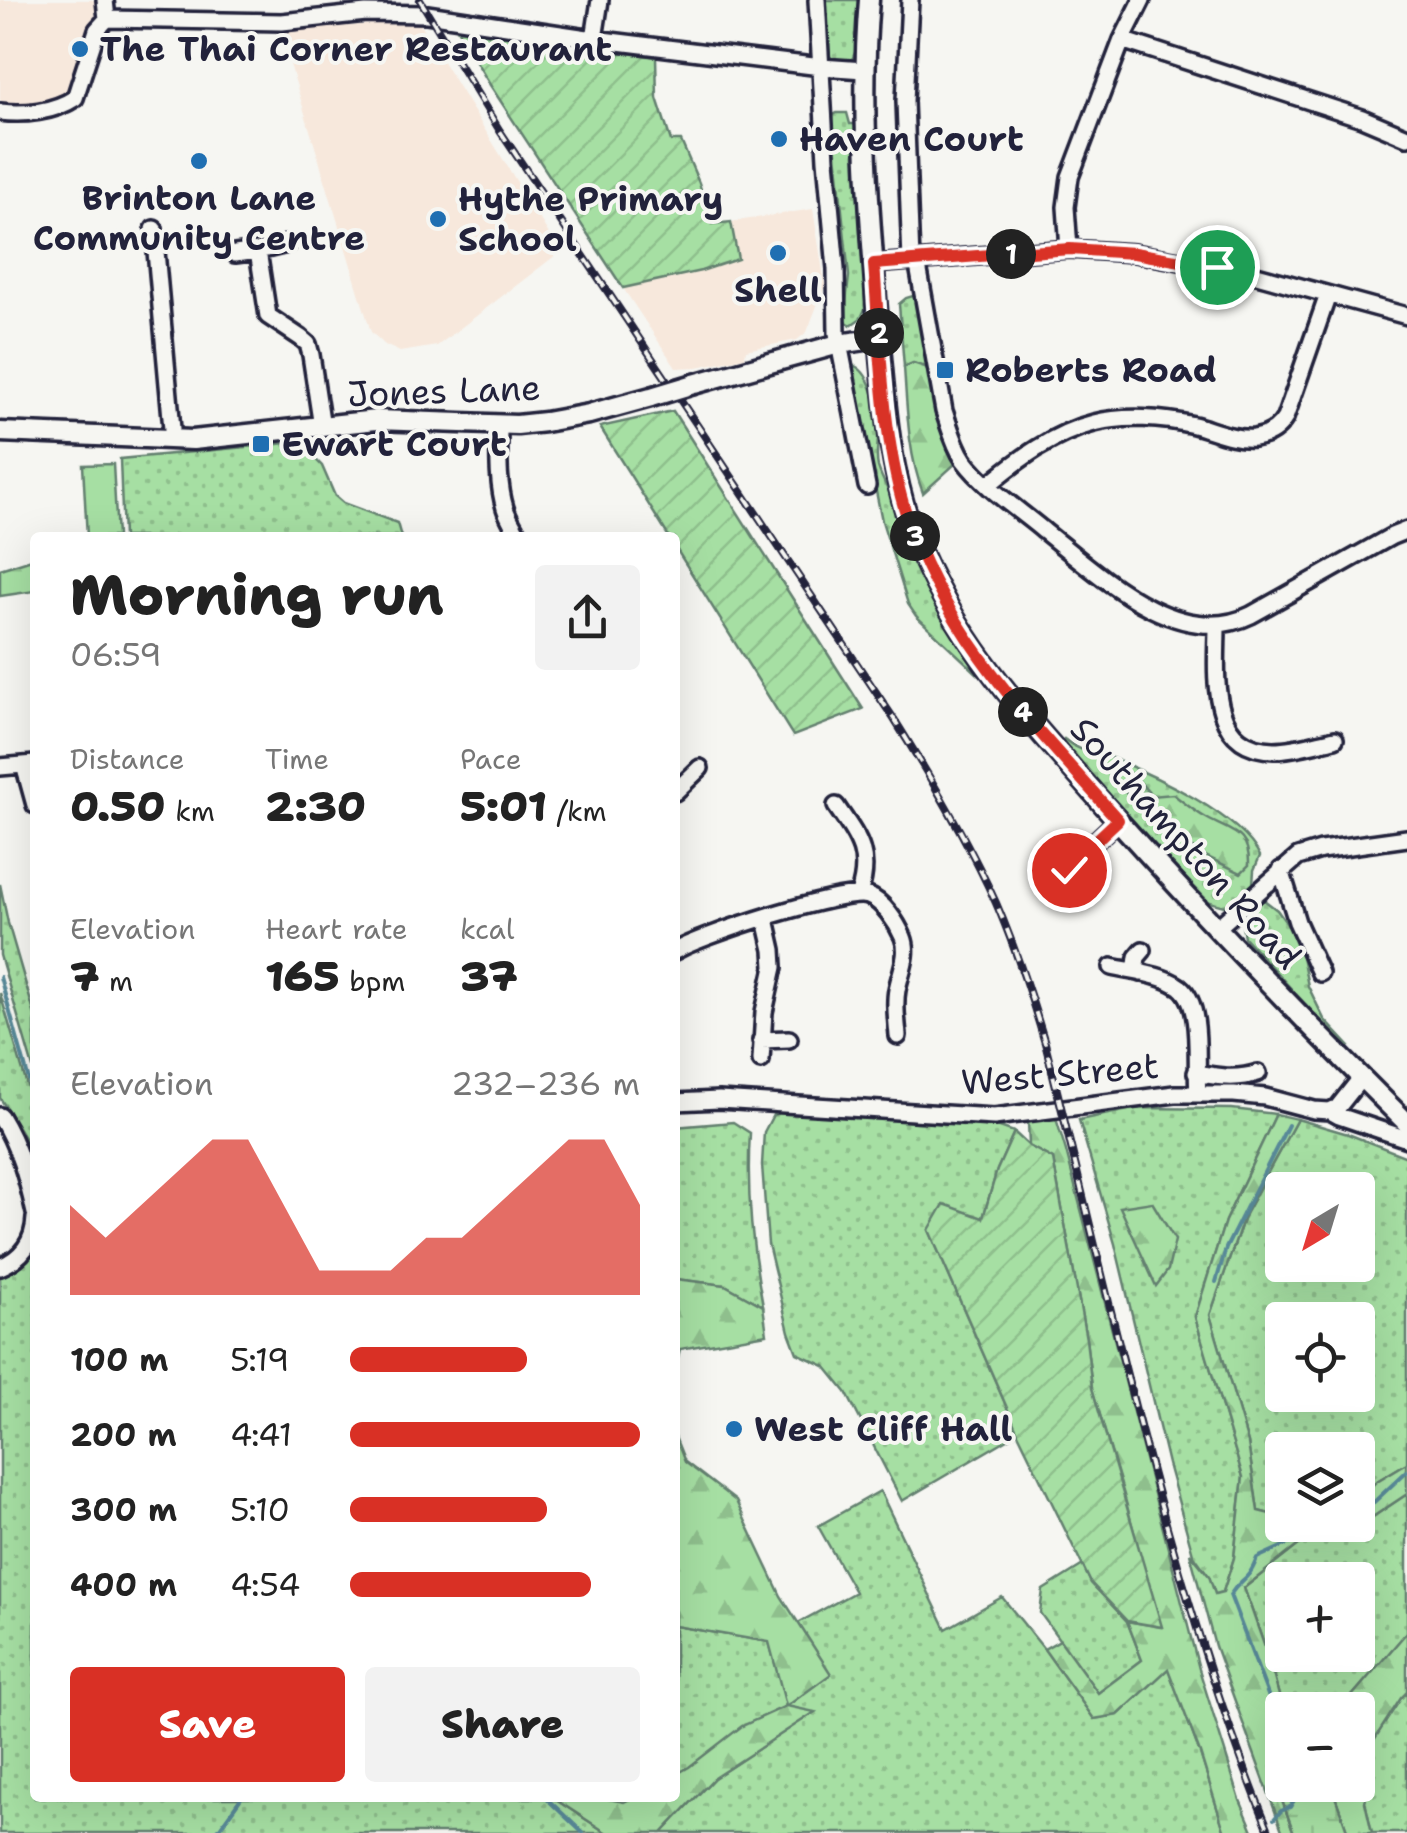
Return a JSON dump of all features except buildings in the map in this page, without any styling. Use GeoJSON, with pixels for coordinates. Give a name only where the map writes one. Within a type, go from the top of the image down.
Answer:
{"type":"FeatureCollection","features":[{"type":"Feature","properties":{"kind":"street"},"geometry":{"type":"LineString","coordinates":[[0,112],[38,111],[74,98],[97,30],[107,19],[105,0]]}},
{"type":"Feature","properties":{"kind":"street"},"geometry":{"type":"LineString","coordinates":[[466,18],[470,0]]}},
{"type":"Feature","properties":{"kind":"street"},"geometry":{"type":"LineString","coordinates":[[594,38],[600,0]]}},
{"type":"Feature","properties":{"kind":"street"},"geometry":{"type":"LineString","coordinates":[[817,0],[839,344],[867,486]]}},
{"type":"Feature","properties":{"kind":"street","name":"Southampton Road"},"geometry":{"type":"LineString","coordinates":[[870,0],[864,70],[886,404],[904,506],[935,582],[956,623],[996,680],[1216,928],[1407,1124]]}},
{"type":"Feature","properties":{"kind":"street"},"geometry":{"type":"LineString","coordinates":[[910,0],[905,101],[914,260],[944,411],[959,452],[972,470],[1133,598],[1182,620],[1217,626],[1252,615],[1407,530]]}},
{"type":"Feature","properties":{"kind":"street"},"geometry":{"type":"LineString","coordinates":[[1070,249],[1068,184],[1122,40],[1142,0]]}},
{"type":"Feature","properties":{"kind":"street"},"geometry":{"type":"LineString","coordinates":[[107,19],[282,22],[402,12],[864,70]]}},
{"type":"Feature","properties":{"kind":"street"},"geometry":{"type":"LineString","coordinates":[[1122,40],[1407,136]]}},
{"type":"Feature","properties":{"kind":"street"},"geometry":{"type":"LineString","coordinates":[[154,229],[173,440]]}},
{"type":"Feature","properties":{"kind":"street"},"geometry":{"type":"LineString","coordinates":[[235,254],[287,244]]}},
{"type":"Feature","properties":{"kind":"street"},"geometry":{"type":"LineString","coordinates":[[874,264],[1070,249],[1134,253],[1254,274],[1407,316]]}},
{"type":"Feature","properties":{"kind":"street"},"geometry":{"type":"LineString","coordinates":[[258,252],[268,316],[308,344],[322,427]]}},
{"type":"Feature","properties":{"kind":"street"},"geometry":{"type":"LineString","coordinates":[[988,485],[1028,454],[1096,422],[1162,420],[1248,438],[1272,433],[1286,418],[1328,295]]}},
{"type":"Feature","properties":{"kind":"street","name":"Jones Lane"},"geometry":{"type":"LineString","coordinates":[[0,432],[173,440],[218,439],[376,420],[544,422],[589,414],[839,344],[880,338]]}},
{"type":"Feature","properties":{"kind":"street"},"geometry":{"type":"LineString","coordinates":[[499,424],[503,500],[517,532]]}},
{"type":"Feature","properties":{"kind":"street"},"geometry":{"type":"LineString","coordinates":[[1217,626],[1218,706],[1236,736],[1249,745],[1278,750],[1336,740]]}},
{"type":"Feature","properties":{"kind":"street"},"geometry":{"type":"LineString","coordinates":[[0,767],[30,764]]}},
{"type":"Feature","properties":{"kind":"street"},"geometry":{"type":"LineString","coordinates":[[680,770],[694,774],[680,787]]}},
{"type":"Feature","properties":{"kind":"street"},"geometry":{"type":"LineString","coordinates":[[836,806],[858,841],[866,866],[859,894]]}},
{"type":"Feature","properties":{"kind":"street"},"geometry":{"type":"LineString","coordinates":[[1069,870],[1118,820]]}},
{"type":"Feature","properties":{"kind":"street"},"geometry":{"type":"LineString","coordinates":[[1216,928],[1298,857],[1407,838]]}},
{"type":"Feature","properties":{"kind":"street"},"geometry":{"type":"LineString","coordinates":[[1281,870],[1297,922],[1320,973]]}},
{"type":"Feature","properties":{"kind":"street"},"geometry":{"type":"LineString","coordinates":[[680,948],[825,901],[859,894],[878,900],[904,942],[897,990],[898,1036]]}},
{"type":"Feature","properties":{"kind":"street"},"geometry":{"type":"LineString","coordinates":[[761,1060],[764,1012],[774,968],[766,918]]}},
{"type":"Feature","properties":{"kind":"street"},"geometry":{"type":"LineString","coordinates":[[1142,974],[1136,957],[1143,950]]}},
{"type":"Feature","properties":{"kind":"street"},"geometry":{"type":"LineString","coordinates":[[1112,967],[1170,982],[1182,988],[1190,999],[1196,1023],[1198,1094]]}},
{"type":"Feature","properties":{"kind":"street"},"geometry":{"type":"LineString","coordinates":[[761,1040],[789,1039]]}},
{"type":"Feature","properties":{"kind":"street"},"geometry":{"type":"LineString","coordinates":[[1196,1073],[1224,1078],[1258,1073]]}},
{"type":"Feature","properties":{"kind":"street"},"geometry":{"type":"LineString","coordinates":[[1330,1111],[1361,1078]]}},
{"type":"Feature","properties":{"kind":"street","name":"West Street"},"geometry":{"type":"LineString","coordinates":[[680,1102],[719,1100],[994,1117],[1176,1094],[1265,1097],[1330,1111],[1407,1139]]}},
{"type":"Feature","properties":{"kind":"street"},"geometry":{"type":"LineString","coordinates":[[0,1116],[16,1142],[30,1189]]}},
{"type":"Feature","properties":{"kind":"street"},"geometry":{"type":"LineString","coordinates":[[0,1267],[15,1260],[30,1239]]}},
{"type":"Feature","properties":{"kind":"shaded area"},"geometry":{"type":"Polygon","coordinates":[[[0,0],[100,0],[77,86],[64,99],[13,109],[0,100],[0,0]]]}},
{"type":"Feature","properties":{"kind":"shaded area","name":"Hythe Primary School"},"geometry":{"type":"Polygon","coordinates":[[[399,22],[420,24],[560,252],[437,346],[400,352],[371,332],[280,31],[399,22]]]}},
{"type":"Feature","properties":{"kind":"shaded area"},"geometry":{"type":"Polygon","coordinates":[[[813,209],[825,285],[807,332],[797,340],[746,350],[745,357],[676,368],[623,288],[737,259],[731,222],[813,209]]]}},
{"type":"Feature","properties":{"kind":"green space"},"geometry":{"type":"Polygon","coordinates":[[[825,0],[861,0],[858,41],[850,62],[833,60],[829,55],[825,0]]]}},
{"type":"Feature","properties":{"kind":"green space"},"geometry":{"type":"Polygon","coordinates":[[[457,29],[656,57],[657,98],[671,141],[681,141],[712,224],[731,222],[738,259],[623,288],[457,29]]]}},
{"type":"Feature","properties":{"kind":"green space"},"geometry":{"type":"Polygon","coordinates":[[[847,113],[850,124],[858,124],[865,309],[851,325],[844,320],[849,276],[832,116],[847,113]]]}},
{"type":"Feature","properties":{"kind":"green space"},"geometry":{"type":"Polygon","coordinates":[[[916,295],[928,368],[913,363],[904,367],[899,304],[916,295]]]}},
{"type":"Feature","properties":{"kind":"green space"},"geometry":{"type":"Polygon","coordinates":[[[913,363],[928,368],[940,429],[955,464],[923,493],[911,447],[906,399],[904,367],[913,363]]]}},
{"type":"Feature","properties":{"kind":"green space"},"geometry":{"type":"Polygon","coordinates":[[[855,366],[866,377],[873,394],[881,476],[936,603],[980,676],[908,604],[882,521],[851,368],[855,366]]]}},
{"type":"Feature","properties":{"kind":"green space"},"geometry":{"type":"Polygon","coordinates":[[[673,411],[863,709],[793,736],[680,555],[680,532],[666,532],[600,427],[673,411]]]}},
{"type":"Feature","properties":{"kind":"green space"},"geometry":{"type":"Polygon","coordinates":[[[299,442],[322,466],[335,496],[343,503],[397,523],[400,532],[123,532],[120,459],[299,442]]]}},
{"type":"Feature","properties":{"kind":"green space"},"geometry":{"type":"Polygon","coordinates":[[[113,464],[117,532],[87,532],[83,465],[113,464]]]}},
{"type":"Feature","properties":{"kind":"green space"},"geometry":{"type":"Polygon","coordinates":[[[30,560],[30,592],[0,596],[0,569],[30,560]]]}},
{"type":"Feature","properties":{"kind":"green space"},"geometry":{"type":"Polygon","coordinates":[[[1064,739],[1173,786],[1235,826],[1260,856],[1253,885],[1224,906],[1209,902],[1060,743],[1064,739]]]}},
{"type":"Feature","properties":{"kind":"green space"},"geometry":{"type":"Polygon","coordinates":[[[1116,768],[1133,774],[1152,796],[1173,794],[1237,834],[1246,846],[1249,865],[1241,873],[1203,855],[1165,828],[1112,784],[1109,777],[1116,768]]]}},
{"type":"Feature","properties":{"kind":"green space"},"geometry":{"type":"Polygon","coordinates":[[[0,884],[30,999],[30,1058],[0,955],[0,884]]]}},
{"type":"Feature","properties":{"kind":"green space"},"geometry":{"type":"Polygon","coordinates":[[[1264,900],[1277,910],[1299,941],[1308,986],[1324,1019],[1349,1046],[1346,1049],[1244,937],[1244,919],[1264,900]]]}},
{"type":"Feature","properties":{"kind":"green space"},"geometry":{"type":"Polygon","coordinates":[[[0,993],[30,1096],[30,1157],[23,1135],[0,1098],[0,993]]]}},
{"type":"Feature","properties":{"kind":"green space"},"geometry":{"type":"Polygon","coordinates":[[[1138,1108],[1232,1109],[1276,1114],[1225,1221],[1195,1317],[1243,1477],[1234,1558],[1223,1592],[1215,1595],[1209,1576],[1193,1554],[1115,1244],[1079,1120],[1138,1108]]]}},
{"type":"Feature","properties":{"kind":"green space"},"geometry":{"type":"Polygon","coordinates":[[[784,1111],[997,1126],[1014,1132],[997,1170],[983,1218],[929,1230],[1018,1433],[902,1501],[846,1392],[825,1366],[797,1353],[789,1332],[768,1244],[762,1165],[764,1132],[773,1115],[784,1111]]]}},
{"type":"Feature","properties":{"kind":"green space"},"geometry":{"type":"Polygon","coordinates":[[[1276,1114],[1297,1119],[1245,1214],[1210,1315],[1248,1443],[1258,1511],[1265,1513],[1265,1542],[1302,1542],[1277,1562],[1265,1562],[1265,1571],[1244,1588],[1265,1648],[1265,1672],[1272,1672],[1278,1692],[1265,1692],[1265,1784],[1215,1646],[1190,1553],[1209,1576],[1215,1594],[1223,1592],[1234,1558],[1243,1477],[1195,1317],[1225,1221],[1276,1114]]]}},
{"type":"Feature","properties":{"kind":"green space"},"geometry":{"type":"Polygon","coordinates":[[[1055,1115],[1199,1669],[1254,1833],[1225,1833],[1168,1669],[1118,1715],[1094,1719],[1044,1649],[1060,1640],[1098,1693],[1142,1660],[1127,1621],[1160,1627],[1092,1388],[1053,1159],[1029,1146],[1028,1121],[1055,1115]]]}},
{"type":"Feature","properties":{"kind":"green space"},"geometry":{"type":"Polygon","coordinates":[[[1297,1119],[1407,1157],[1407,1463],[1375,1483],[1375,1432],[1265,1432],[1265,1513],[1258,1511],[1248,1443],[1210,1315],[1245,1214],[1265,1177],[1265,1282],[1375,1282],[1375,1172],[1268,1172],[1297,1119]]]}},
{"type":"Feature","properties":{"kind":"green space"},"geometry":{"type":"Polygon","coordinates":[[[733,1122],[750,1133],[751,1220],[763,1306],[725,1285],[680,1280],[680,1127],[733,1122]]]}},
{"type":"Feature","properties":{"kind":"green space"},"geometry":{"type":"Polygon","coordinates":[[[1014,1132],[1053,1159],[1092,1388],[1162,1627],[1127,1621],[1091,1583],[1018,1433],[929,1230],[944,1204],[983,1218],[997,1170],[1014,1132]]]}},
{"type":"Feature","properties":{"kind":"green space"},"geometry":{"type":"Polygon","coordinates":[[[1152,1202],[1175,1240],[1168,1270],[1156,1286],[1120,1207],[1152,1202]]]}},
{"type":"Feature","properties":{"kind":"green space"},"geometry":{"type":"Polygon","coordinates":[[[29,1257],[30,1802],[559,1802],[607,1833],[0,1833],[0,1275],[29,1257]]]}},
{"type":"Feature","properties":{"kind":"green space"},"geometry":{"type":"Polygon","coordinates":[[[680,1280],[725,1285],[763,1306],[767,1334],[680,1349],[680,1280]]]}},
{"type":"Feature","properties":{"kind":"green space"},"geometry":{"type":"Polygon","coordinates":[[[680,1450],[685,1462],[736,1501],[781,1596],[831,1674],[787,1706],[815,1712],[714,1778],[662,1833],[607,1833],[559,1802],[680,1802],[680,1772],[742,1726],[786,1706],[769,1642],[680,1627],[680,1450]]]}},
{"type":"Feature","properties":{"kind":"green space"},"geometry":{"type":"Polygon","coordinates":[[[1407,1463],[1407,1494],[1375,1515],[1375,1483],[1407,1463]]]}},
{"type":"Feature","properties":{"kind":"green space"},"geometry":{"type":"Polygon","coordinates":[[[880,1491],[946,1629],[1002,1597],[1094,1719],[1118,1715],[1168,1668],[1225,1833],[662,1833],[714,1778],[814,1712],[680,1773],[680,1627],[769,1642],[787,1706],[830,1674],[798,1623],[855,1592],[818,1526],[880,1491]]]}},
{"type":"Feature","properties":{"kind":"green space"},"geometry":{"type":"Polygon","coordinates":[[[1407,1494],[1407,1632],[1375,1669],[1375,1562],[1277,1562],[1302,1542],[1375,1542],[1375,1515],[1407,1494]]]}},
{"type":"Feature","properties":{"kind":"green space"},"geometry":{"type":"Polygon","coordinates":[[[1083,1565],[1091,1583],[1127,1621],[1142,1660],[1098,1693],[1040,1613],[1043,1590],[1083,1565]]]}},
{"type":"Feature","properties":{"kind":"green space"},"geometry":{"type":"Polygon","coordinates":[[[1265,1571],[1265,1648],[1244,1588],[1265,1571]]]}},
{"type":"Feature","properties":{"kind":"green space"},"geometry":{"type":"Polygon","coordinates":[[[1407,1632],[1407,1692],[1375,1738],[1375,1692],[1355,1692],[1407,1632]]]}},
{"type":"Feature","properties":{"kind":"green space"},"geometry":{"type":"Polygon","coordinates":[[[1272,1672],[1373,1672],[1355,1692],[1278,1692],[1272,1672]]]}},
{"type":"Feature","properties":{"kind":"green space"},"geometry":{"type":"Polygon","coordinates":[[[1407,1692],[1407,1833],[1372,1833],[1365,1802],[1375,1802],[1375,1737],[1407,1692]]]}},
{"type":"Feature","properties":{"kind":"green space"},"geometry":{"type":"Polygon","coordinates":[[[1272,1802],[1283,1802],[1294,1833],[1283,1833],[1272,1802]]]}},
{"type":"Feature","properties":{"kind":"green space"},"geometry":{"type":"Polygon","coordinates":[[[1283,1802],[1337,1802],[1348,1833],[1294,1833],[1283,1802]]]}},
{"type":"Feature","properties":{"kind":"green space"},"geometry":{"type":"Polygon","coordinates":[[[1337,1802],[1365,1802],[1372,1833],[1348,1833],[1337,1802]]]}},
{"type":"Feature","properties":{"kind":"waterway"},"geometry":{"type":"LineString","coordinates":[[0,977],[30,1084]]}},
{"type":"Feature","properties":{"kind":"waterway"},"geometry":{"type":"LineString","coordinates":[[1216,1282],[1226,1248],[1288,1125]]}},
{"type":"Feature","properties":{"kind":"waterway"},"geometry":{"type":"LineString","coordinates":[[1375,1501],[1407,1471]]}},
{"type":"Feature","properties":{"kind":"waterway"},"geometry":{"type":"LineString","coordinates":[[1267,1692],[1230,1595],[1251,1572],[1257,1558],[1292,1542]]}},
{"type":"Feature","properties":{"kind":"waterway"},"geometry":{"type":"LineString","coordinates":[[216,1833],[238,1802]]}},
{"type":"Feature","properties":{"kind":"waterway"},"geometry":{"type":"LineString","coordinates":[[550,1802],[583,1833]]}},
{"type":"Feature","properties":{"kind":"waterway"},"geometry":{"type":"LineString","coordinates":[[1274,1819],[1293,1802]]}},
{"type":"Feature","properties":{"kind":"railway"},"geometry":{"type":"LineString","coordinates":[[420,0],[500,131],[894,719],[948,809],[996,903],[1045,1043],[1171,1541],[1233,1737],[1270,1833]]}},
{"type":"Feature","properties":{"kind":"place","name":"The Thai Corner Restaurant"},"geometry":{"type":"Point","coordinates":[80,49]}},
{"type":"Feature","properties":{"kind":"place","name":"Haven Court"},"geometry":{"type":"Point","coordinates":[779,139]}},
{"type":"Feature","properties":{"kind":"place","name":"Brinton Lane Community Centre"},"geometry":{"type":"Point","coordinates":[199,161]}},
{"type":"Feature","properties":{"kind":"place","name":"Hythe Primary School"},"geometry":{"type":"Point","coordinates":[438,219]}},
{"type":"Feature","properties":{"kind":"place","name":"Shell"},"geometry":{"type":"Point","coordinates":[778,253]}},
{"type":"Feature","properties":{"kind":"place","name":"Roberts Road"},"geometry":{"type":"Point","coordinates":[945,370]}},
{"type":"Feature","properties":{"kind":"place","name":"Ewart Court"},"geometry":{"type":"Point","coordinates":[261,444]}},
{"type":"Feature","properties":{"kind":"place","name":"West Cliff Hall"},"geometry":{"type":"Point","coordinates":[734,1429]}},
{"type":"Feature","properties":{"kind":"route"},"geometry":{"type":"LineString","coordinates":[[1069,870],[1118,820],[976,653],[956,623],[917,542],[896,472],[874,264],[1070,249],[1134,253],[1217,267]]}}]}
